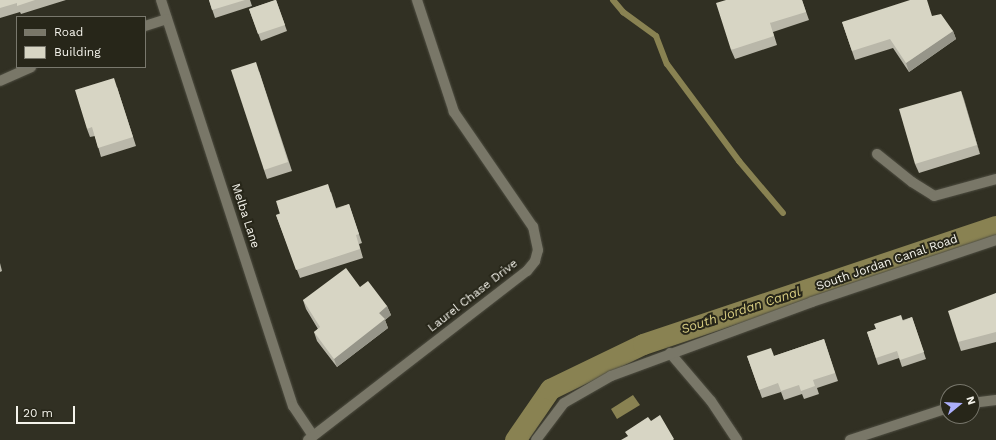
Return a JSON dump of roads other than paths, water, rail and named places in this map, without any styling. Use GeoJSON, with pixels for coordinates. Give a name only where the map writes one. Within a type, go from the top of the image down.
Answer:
{"type":"FeatureCollection","features":[{"type":"Feature","properties":{"kind":"street","name":"Melba Lane"},"geometry":{"type":"LineString","coordinates":[[161,0],[293,406],[310,438]]}},
{"type":"Feature","properties":{"kind":"street","name":"Laurel Chase Drive"},"geometry":{"type":"LineString","coordinates":[[310,438],[527,271],[535,261],[538,250],[533,227],[454,112],[417,0]]}},
{"type":"Feature","properties":{"kind":"street"},"geometry":{"type":"LineString","coordinates":[[146,26],[167,19]]}},
{"type":"Feature","properties":{"kind":"street"},"geometry":{"type":"LineString","coordinates":[[0,81],[29,68]]}},
{"type":"Feature","properties":{"kind":"street"},"geometry":{"type":"LineString","coordinates":[[877,154],[912,182],[934,196],[996,179]]}},
{"type":"Feature","properties":{"kind":"street","name":"South Jordan Canal Road"},"geometry":{"type":"LineString","coordinates":[[536,440],[564,403],[611,376],[670,353],[996,240]]}},
{"type":"Feature","properties":{"kind":"street"},"geometry":{"type":"LineString","coordinates":[[670,353],[711,401],[737,440]]}},
{"type":"Feature","properties":{"kind":"street"},"geometry":{"type":"LineString","coordinates":[[980,402],[996,400]]}},
{"type":"Feature","properties":{"kind":"street"},"geometry":{"type":"LineString","coordinates":[[850,440],[940,411]]}},
{"type":"Feature","properties":{"kind":"waterway"},"geometry":{"type":"LineString","coordinates":[[613,0],[623,12],[656,36],[667,64],[739,161],[783,213]]}},
{"type":"Feature","properties":{"kind":"waterway","name":"South Jordan Canal"},"geometry":{"type":"LineString","coordinates":[[515,440],[550,389],[643,344],[996,226]]}}]}
